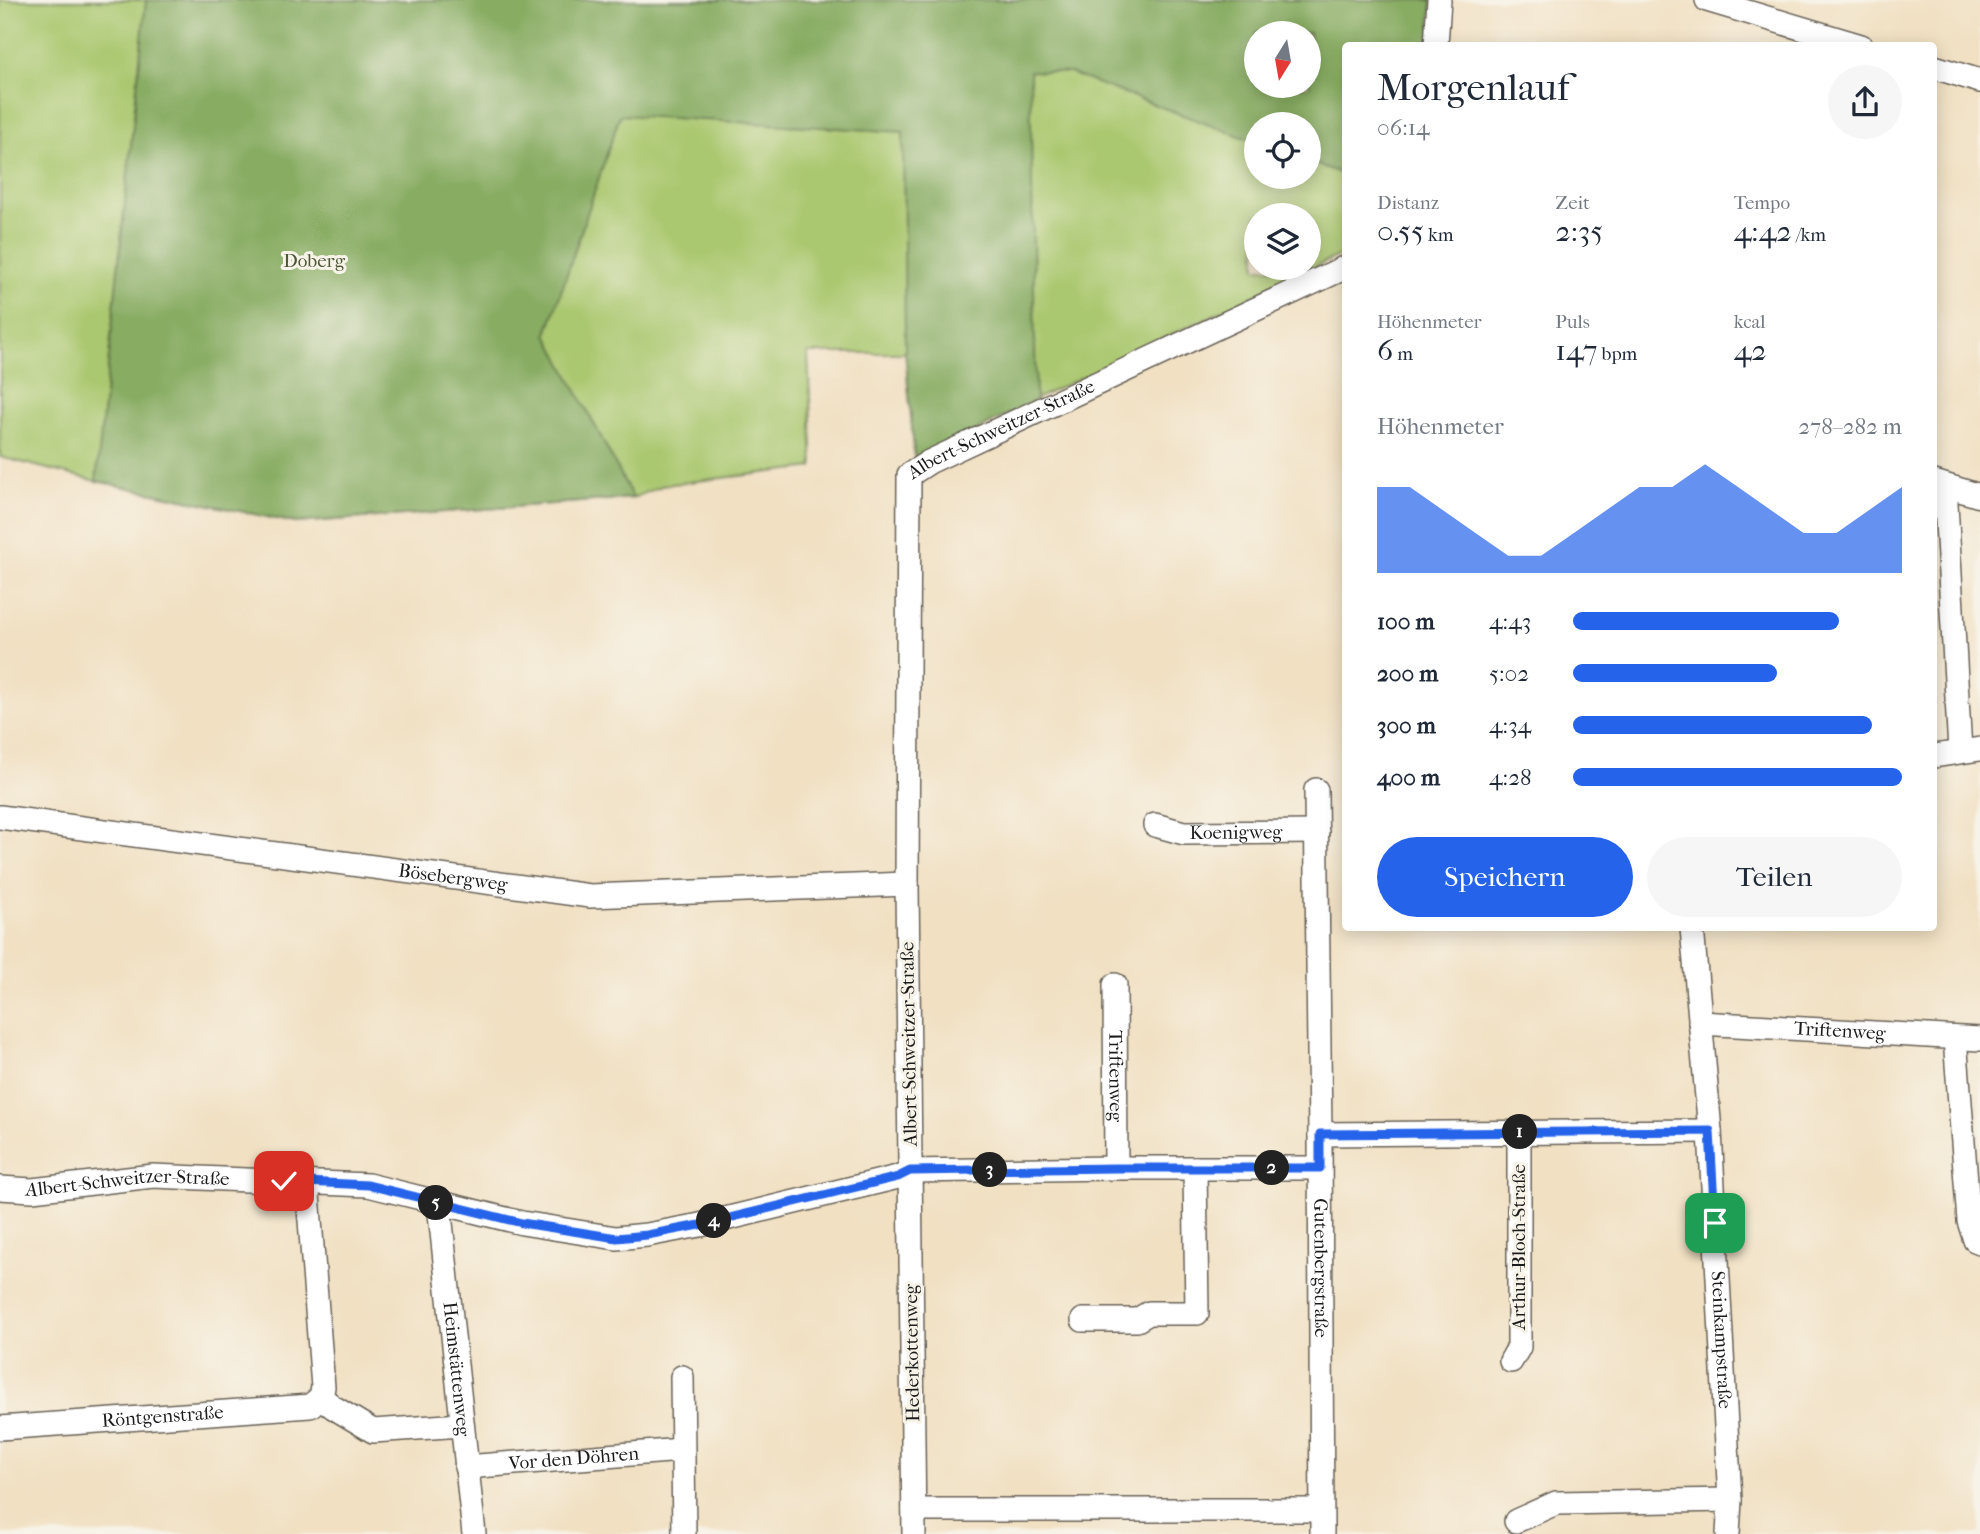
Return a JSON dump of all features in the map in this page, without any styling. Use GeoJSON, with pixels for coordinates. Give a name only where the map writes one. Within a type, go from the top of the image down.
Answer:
{"type":"FeatureCollection","features":[{"type":"Feature","properties":{"kind":"street"},"geometry":{"type":"LineString","coordinates":[[1436,42],[1439,0]]}},
{"type":"Feature","properties":{"kind":"street"},"geometry":{"type":"LineString","coordinates":[[1707,0],[1815,39],[1835,42]]}},
{"type":"Feature","properties":{"kind":"street"},"geometry":{"type":"LineString","coordinates":[[1937,68],[1980,81]]}},
{"type":"Feature","properties":{"kind":"street","name":"Albert-Schweitzer-Straße"},"geometry":{"type":"LineString","coordinates":[[0,1188],[32,1190],[153,1176],[368,1185],[522,1223],[617,1238],[700,1225],[898,1177],[910,1171],[907,884],[909,475],[929,462],[1342,269]]}},
{"type":"Feature","properties":{"kind":"street"},"geometry":{"type":"LineString","coordinates":[[1937,756],[1970,750],[1939,484],[1980,496]]}},
{"type":"Feature","properties":{"kind":"street","name":"Gutenbergstraße"},"geometry":{"type":"LineString","coordinates":[[1316,790],[1321,1534]]}},
{"type":"Feature","properties":{"kind":"street","name":"Bösebergweg"},"geometry":{"type":"LineString","coordinates":[[0,817],[590,896],[907,884]]}},
{"type":"Feature","properties":{"kind":"street","name":"Koenigweg"},"geometry":{"type":"LineString","coordinates":[[1156,825],[1184,833],[1317,832]]}},
{"type":"Feature","properties":{"kind":"street","name":"Steinkampstraße"},"geometry":{"type":"LineString","coordinates":[[1692,931],[1710,1131],[1730,1500],[1728,1534]]}},
{"type":"Feature","properties":{"kind":"street","name":"Triftenweg"},"geometry":{"type":"LineString","coordinates":[[1115,985],[1116,1168]]}},
{"type":"Feature","properties":{"kind":"street","name":"Triftenweg"},"geometry":{"type":"LineString","coordinates":[[1700,1023],[1980,1039]]}},
{"type":"Feature","properties":{"kind":"street"},"geometry":{"type":"LineString","coordinates":[[1955,1038],[1969,1221],[1975,1240],[1980,1242]]}},
{"type":"Feature","properties":{"kind":"street"},"geometry":{"type":"LineString","coordinates":[[1320,1134],[1710,1131]]}},
{"type":"Feature","properties":{"kind":"street","name":"Arthur-Bloch-Straße"},"geometry":{"type":"LineString","coordinates":[[1511,1361],[1519,1347],[1518,1132]]}},
{"type":"Feature","properties":{"kind":"street"},"geometry":{"type":"LineString","coordinates":[[1083,1320],[1137,1321],[1149,1313],[1196,1313],[1195,1168]]}},
{"type":"Feature","properties":{"kind":"street"},"geometry":{"type":"LineString","coordinates":[[910,1171],[1320,1168]]}},
{"type":"Feature","properties":{"kind":"street","name":"Hederkottenweg"},"geometry":{"type":"LineString","coordinates":[[910,1171],[914,1534]]}},
{"type":"Feature","properties":{"kind":"street"},"geometry":{"type":"LineString","coordinates":[[307,1182],[323,1387],[321,1397],[373,1431],[463,1425]]}},
{"type":"Feature","properties":{"kind":"street","name":"Heimstättenweg"},"geometry":{"type":"LineString","coordinates":[[439,1204],[474,1534]]}},
{"type":"Feature","properties":{"kind":"street"},"geometry":{"type":"LineString","coordinates":[[682,1377],[684,1534]]}},
{"type":"Feature","properties":{"kind":"street","name":"Röntgenstraße"},"geometry":{"type":"LineString","coordinates":[[0,1428],[310,1405],[321,1397]]}},
{"type":"Feature","properties":{"kind":"street","name":"Vor den Döhren"},"geometry":{"type":"LineString","coordinates":[[466,1467],[682,1450]]}},
{"type":"Feature","properties":{"kind":"street"},"geometry":{"type":"LineString","coordinates":[[1516,1521],[1556,1503],[1730,1500]]}},
{"type":"Feature","properties":{"kind":"street"},"geometry":{"type":"LineString","coordinates":[[914,1510],[1321,1510]]}},
{"type":"Feature","properties":{"kind":"green space","name":"Doberg"},"geometry":{"type":"Polygon","coordinates":[[[0,0],[1432,0],[1353,42],[1342,42],[1342,254],[1321,264],[1321,203],[1244,203],[1244,280],[1287,280],[924,452],[919,353],[808,353],[813,467],[664,485],[633,498],[296,523],[96,481],[0,457],[0,0]]]}},
{"type":"Feature","properties":{"kind":"green space","name":"Doberg"},"geometry":{"type":"Polygon","coordinates":[[[146,0],[1432,0],[1430,42],[1342,42],[1342,174],[1321,166],[1321,112],[1244,112],[1244,138],[1069,73],[1030,71],[1036,400],[915,463],[905,351],[903,132],[620,115],[547,334],[633,498],[296,523],[96,481],[146,0]]]}},
{"type":"Feature","properties":{"kind":"route"},"geometry":{"type":"LineString","coordinates":[[284,1181],[368,1185],[522,1223],[617,1238],[700,1225],[898,1177],[910,1171],[1320,1168],[1320,1134],[1710,1131],[1715,1223]]}}]}
